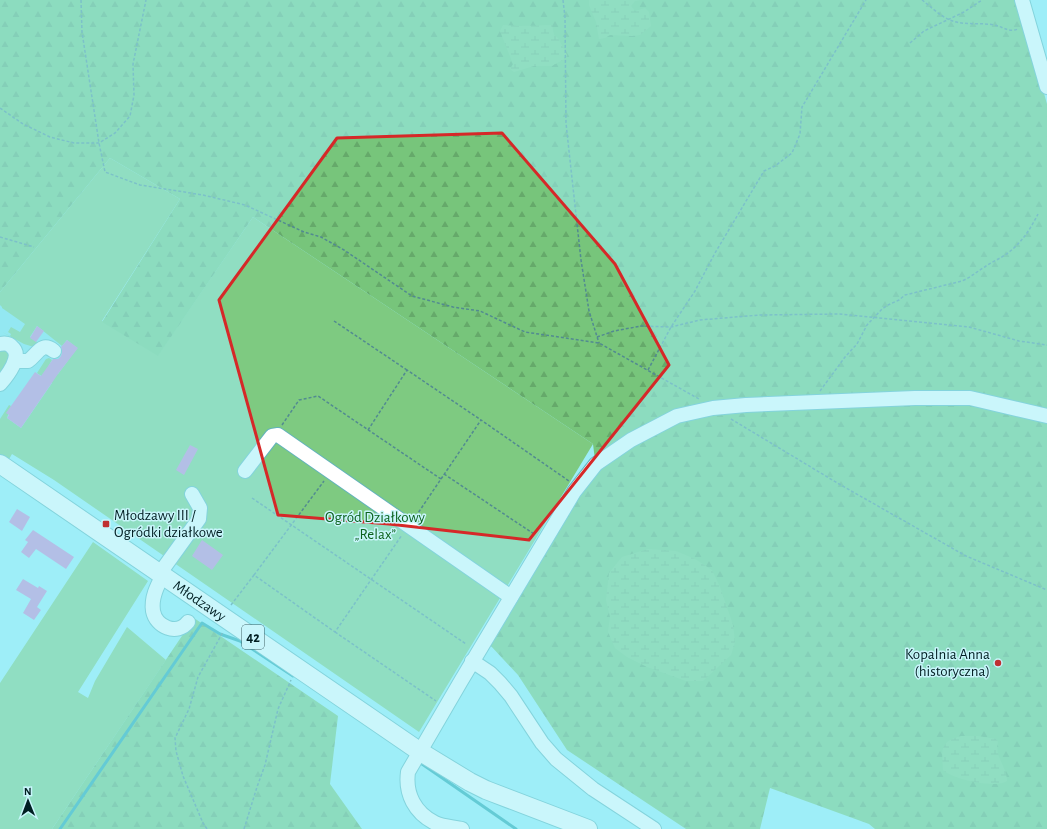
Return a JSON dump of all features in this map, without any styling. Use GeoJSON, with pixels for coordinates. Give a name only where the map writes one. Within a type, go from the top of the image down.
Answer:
{"type":"FeatureCollection","features":[{"type":"Feature","properties":{"kind":"main road","name":"Młodzawy"},"geometry":{"type":"LineString","coordinates":[[0,464],[161,574],[224,623],[296,667],[419,751]]}},
{"type":"Feature","properties":{"kind":"main road","name":"42"},"geometry":{"type":"LineString","coordinates":[[419,751],[486,790],[582,827]]}},
{"type":"Feature","properties":{"kind":"street"},"geometry":{"type":"LineString","coordinates":[[1022,0],[1047,87]]}},
{"type":"Feature","properties":{"kind":"street"},"geometry":{"type":"LineString","coordinates":[[0,344],[6,344],[12,347],[16,353],[16,361],[0,384]]}},
{"type":"Feature","properties":{"kind":"street"},"geometry":{"type":"LineString","coordinates":[[16,361],[28,361],[38,350],[45,347],[50,347],[54,351]]}},
{"type":"Feature","properties":{"kind":"street"},"geometry":{"type":"LineString","coordinates":[[462,829],[436,824],[420,814],[411,800],[407,782],[408,772],[472,661],[574,492],[596,464],[631,440],[677,416],[713,408],[746,405],[915,398],[970,398],[1047,416]]}},
{"type":"Feature","properties":{"kind":"street"},"geometry":{"type":"LineString","coordinates":[[245,471],[272,436],[276,434],[511,598]]}},
{"type":"Feature","properties":{"kind":"street"},"geometry":{"type":"LineString","coordinates":[[188,622],[184,627],[178,630],[172,630],[165,627],[157,620],[153,612],[153,603],[161,574],[199,519],[200,508],[198,502],[192,494]]}},
{"type":"Feature","properties":{"kind":"street"},"geometry":{"type":"LineString","coordinates":[[472,661],[490,673],[500,683],[511,696],[542,744],[556,759],[593,789],[654,829]]}},
{"type":"Feature","properties":{"kind":"path"},"geometry":{"type":"LineString","coordinates":[[81,0],[82,32],[99,143],[105,172],[140,185],[245,205],[304,232],[321,237],[344,250],[412,296],[453,307],[480,311],[524,332],[599,343],[713,408],[839,484],[966,556],[1047,590]]}},
{"type":"Feature","properties":{"kind":"path"},"geometry":{"type":"LineString","coordinates":[[0,108],[23,124],[50,138],[74,143],[99,143],[115,133],[130,116],[134,95],[133,64],[146,0]]}},
{"type":"Feature","properties":{"kind":"path"},"geometry":{"type":"LineString","coordinates":[[563,0],[565,17],[566,123],[586,297],[599,343]]}},
{"type":"Feature","properties":{"kind":"path"},"geometry":{"type":"LineString","coordinates":[[648,370],[671,327],[695,290],[715,253],[764,171],[775,166],[792,153],[800,134],[802,108],[866,0]]}},
{"type":"Feature","properties":{"kind":"path"},"geometry":{"type":"LineString","coordinates":[[922,0],[949,20],[958,23],[995,25],[1005,30],[1015,30],[1029,25]]}},
{"type":"Feature","properties":{"kind":"path"},"geometry":{"type":"LineString","coordinates":[[910,43],[924,31],[964,12],[982,0]]}},
{"type":"Feature","properties":{"kind":"path"},"geometry":{"type":"LineString","coordinates":[[818,402],[818,396],[821,388],[857,344],[867,325],[888,304],[899,300],[905,295],[969,278],[986,265],[1005,255],[1012,249],[1030,230],[1038,214]]}},
{"type":"Feature","properties":{"kind":"path"},"geometry":{"type":"LineString","coordinates":[[0,236],[34,247]]}},
{"type":"Feature","properties":{"kind":"path"},"geometry":{"type":"LineString","coordinates":[[597,337],[614,331],[641,326],[671,327],[700,320],[760,315],[840,314],[969,328],[1047,345]]}},
{"type":"Feature","properties":{"kind":"path"},"geometry":{"type":"LineString","coordinates":[[334,321],[571,482]]}},
{"type":"Feature","properties":{"kind":"path"},"geometry":{"type":"LineString","coordinates":[[368,430],[407,370]]}},
{"type":"Feature","properties":{"kind":"path"},"geometry":{"type":"LineString","coordinates":[[276,434],[299,400],[318,396],[441,480]]}},
{"type":"Feature","properties":{"kind":"path"},"geometry":{"type":"LineString","coordinates":[[335,632],[481,420]]}},
{"type":"Feature","properties":{"kind":"path"},"geometry":{"type":"LineString","coordinates":[[207,829],[182,776],[176,751],[175,738],[189,709],[198,677],[224,623],[254,575],[331,472]]}},
{"type":"Feature","properties":{"kind":"path"},"geometry":{"type":"LineString","coordinates":[[444,474],[536,535]]}},
{"type":"Feature","properties":{"kind":"path"},"geometry":{"type":"LineString","coordinates":[[252,498],[466,644]]}},
{"type":"Feature","properties":{"kind":"path"},"geometry":{"type":"LineString","coordinates":[[254,575],[436,701]]}},
{"type":"Feature","properties":{"kind":"path"},"geometry":{"type":"LineString","coordinates":[[244,829],[265,764],[278,709],[296,667]]}},
{"type":"Feature","properties":{"kind":"highlighted area"},"geometry":{"type":"Polygon","coordinates":[[[502,133],[615,264],[669,365],[529,540],[389,524],[278,515],[219,300],[337,138],[502,133]]]}},
{"type":"Feature","properties":{"kind":"shaded area"},"geometry":{"type":"Polygon","coordinates":[[[0,292],[79,346],[21,440],[0,426],[0,292]]]}},
{"type":"Feature","properties":{"kind":"green space"},"geometry":{"type":"Polygon","coordinates":[[[0,0],[1018,0],[1047,104],[1047,829],[875,829],[869,824],[770,788],[760,829],[686,829],[567,750],[518,675],[490,645],[596,468],[593,444],[253,217],[158,356],[102,322],[180,199],[110,158],[0,292],[0,0]]]}},
{"type":"Feature","properties":{"kind":"green space"},"geometry":{"type":"Polygon","coordinates":[[[589,0],[641,0],[635,1],[631,6],[635,11],[645,8],[649,12],[651,26],[640,35],[610,35],[599,39],[596,22],[589,5],[589,0]]]}},
{"type":"Feature","properties":{"kind":"green space"},"geometry":{"type":"Polygon","coordinates":[[[503,25],[552,25],[554,35],[558,38],[567,55],[566,58],[552,66],[534,66],[514,72],[510,69],[513,64],[500,31],[503,25]]]}},
{"type":"Feature","properties":{"kind":"green space","name":"Ogród Działkowy „Relax”"},"geometry":{"type":"Polygon","coordinates":[[[110,158],[180,199],[102,321],[158,355],[253,217],[593,444],[419,732],[54,480],[12,454],[8,461],[0,456],[0,419],[9,405],[11,406],[7,418],[21,428],[52,383],[37,373],[46,359],[49,358],[52,360],[48,367],[58,374],[77,348],[67,340],[62,346],[37,326],[30,337],[37,342],[34,347],[24,344],[2,332],[10,336],[11,334],[8,332],[11,327],[20,332],[25,324],[2,308],[0,305],[0,292],[110,158]]]}},
{"type":"Feature","properties":{"kind":"green space"},"geometry":{"type":"Polygon","coordinates":[[[5,350],[9,353],[10,358],[0,374],[0,351],[5,350]]]}},
{"type":"Feature","properties":{"kind":"green space"},"geometry":{"type":"Polygon","coordinates":[[[93,542],[148,581],[78,692],[88,698],[95,681],[127,627],[166,660],[52,829],[0,829],[0,683],[93,542]]]}},
{"type":"Feature","properties":{"kind":"green space"},"geometry":{"type":"Polygon","coordinates":[[[648,549],[676,551],[695,559],[712,570],[720,587],[733,625],[735,642],[731,655],[703,681],[686,681],[647,667],[627,657],[615,648],[608,632],[610,617],[606,600],[609,573],[622,557],[648,549]]]}},
{"type":"Feature","properties":{"kind":"green space"},"geometry":{"type":"Polygon","coordinates":[[[194,618],[338,716],[330,784],[362,829],[52,829],[194,618]]]}},
{"type":"Feature","properties":{"kind":"green space"},"geometry":{"type":"Polygon","coordinates":[[[961,736],[978,736],[996,739],[998,742],[997,747],[999,757],[1005,771],[1007,781],[994,784],[974,782],[955,777],[943,770],[942,752],[945,744],[954,738],[961,736]]]}},
{"type":"Feature","properties":{"kind":"building"},"geometry":{"type":"Polygon","coordinates":[[[37,326],[44,331],[36,342],[30,338],[37,326]]]}},
{"type":"Feature","properties":{"kind":"building"},"geometry":{"type":"Polygon","coordinates":[[[67,340],[78,348],[58,374],[21,428],[7,418],[9,415],[6,413],[35,372],[41,376],[53,359],[58,359],[61,356],[61,347],[67,340]]]}},
{"type":"Feature","properties":{"kind":"building"},"geometry":{"type":"Polygon","coordinates":[[[190,445],[198,449],[184,475],[176,470],[190,445]]]}},
{"type":"Feature","properties":{"kind":"building"},"geometry":{"type":"Polygon","coordinates":[[[17,509],[30,517],[22,531],[9,522],[17,509]]]}},
{"type":"Feature","properties":{"kind":"building"},"geometry":{"type":"Polygon","coordinates":[[[33,530],[74,557],[66,569],[36,549],[29,558],[21,552],[28,542],[25,540],[33,530]]]}},
{"type":"Feature","properties":{"kind":"building"},"geometry":{"type":"Polygon","coordinates":[[[202,540],[223,555],[212,570],[192,556],[202,540]]]}},
{"type":"Feature","properties":{"kind":"building"},"geometry":{"type":"Polygon","coordinates":[[[23,579],[38,588],[39,586],[47,591],[37,607],[41,610],[34,620],[23,613],[31,599],[16,590],[23,579]]]}},
{"type":"Feature","properties":{"kind":"waterway"},"geometry":{"type":"LineString","coordinates":[[60,829],[202,623],[220,634],[240,641],[293,676]]}},
{"type":"Feature","properties":{"kind":"waterway"},"geometry":{"type":"LineString","coordinates":[[422,764],[516,829]]}},
{"type":"Feature","properties":{"kind":"place","name":"Młodzawy III / Ogródki działkowe"},"geometry":{"type":"Point","coordinates":[106,524]}},
{"type":"Feature","properties":{"kind":"place","name":"Kopalnia Anna (historyczna)"},"geometry":{"type":"Point","coordinates":[998,663]}}]}
